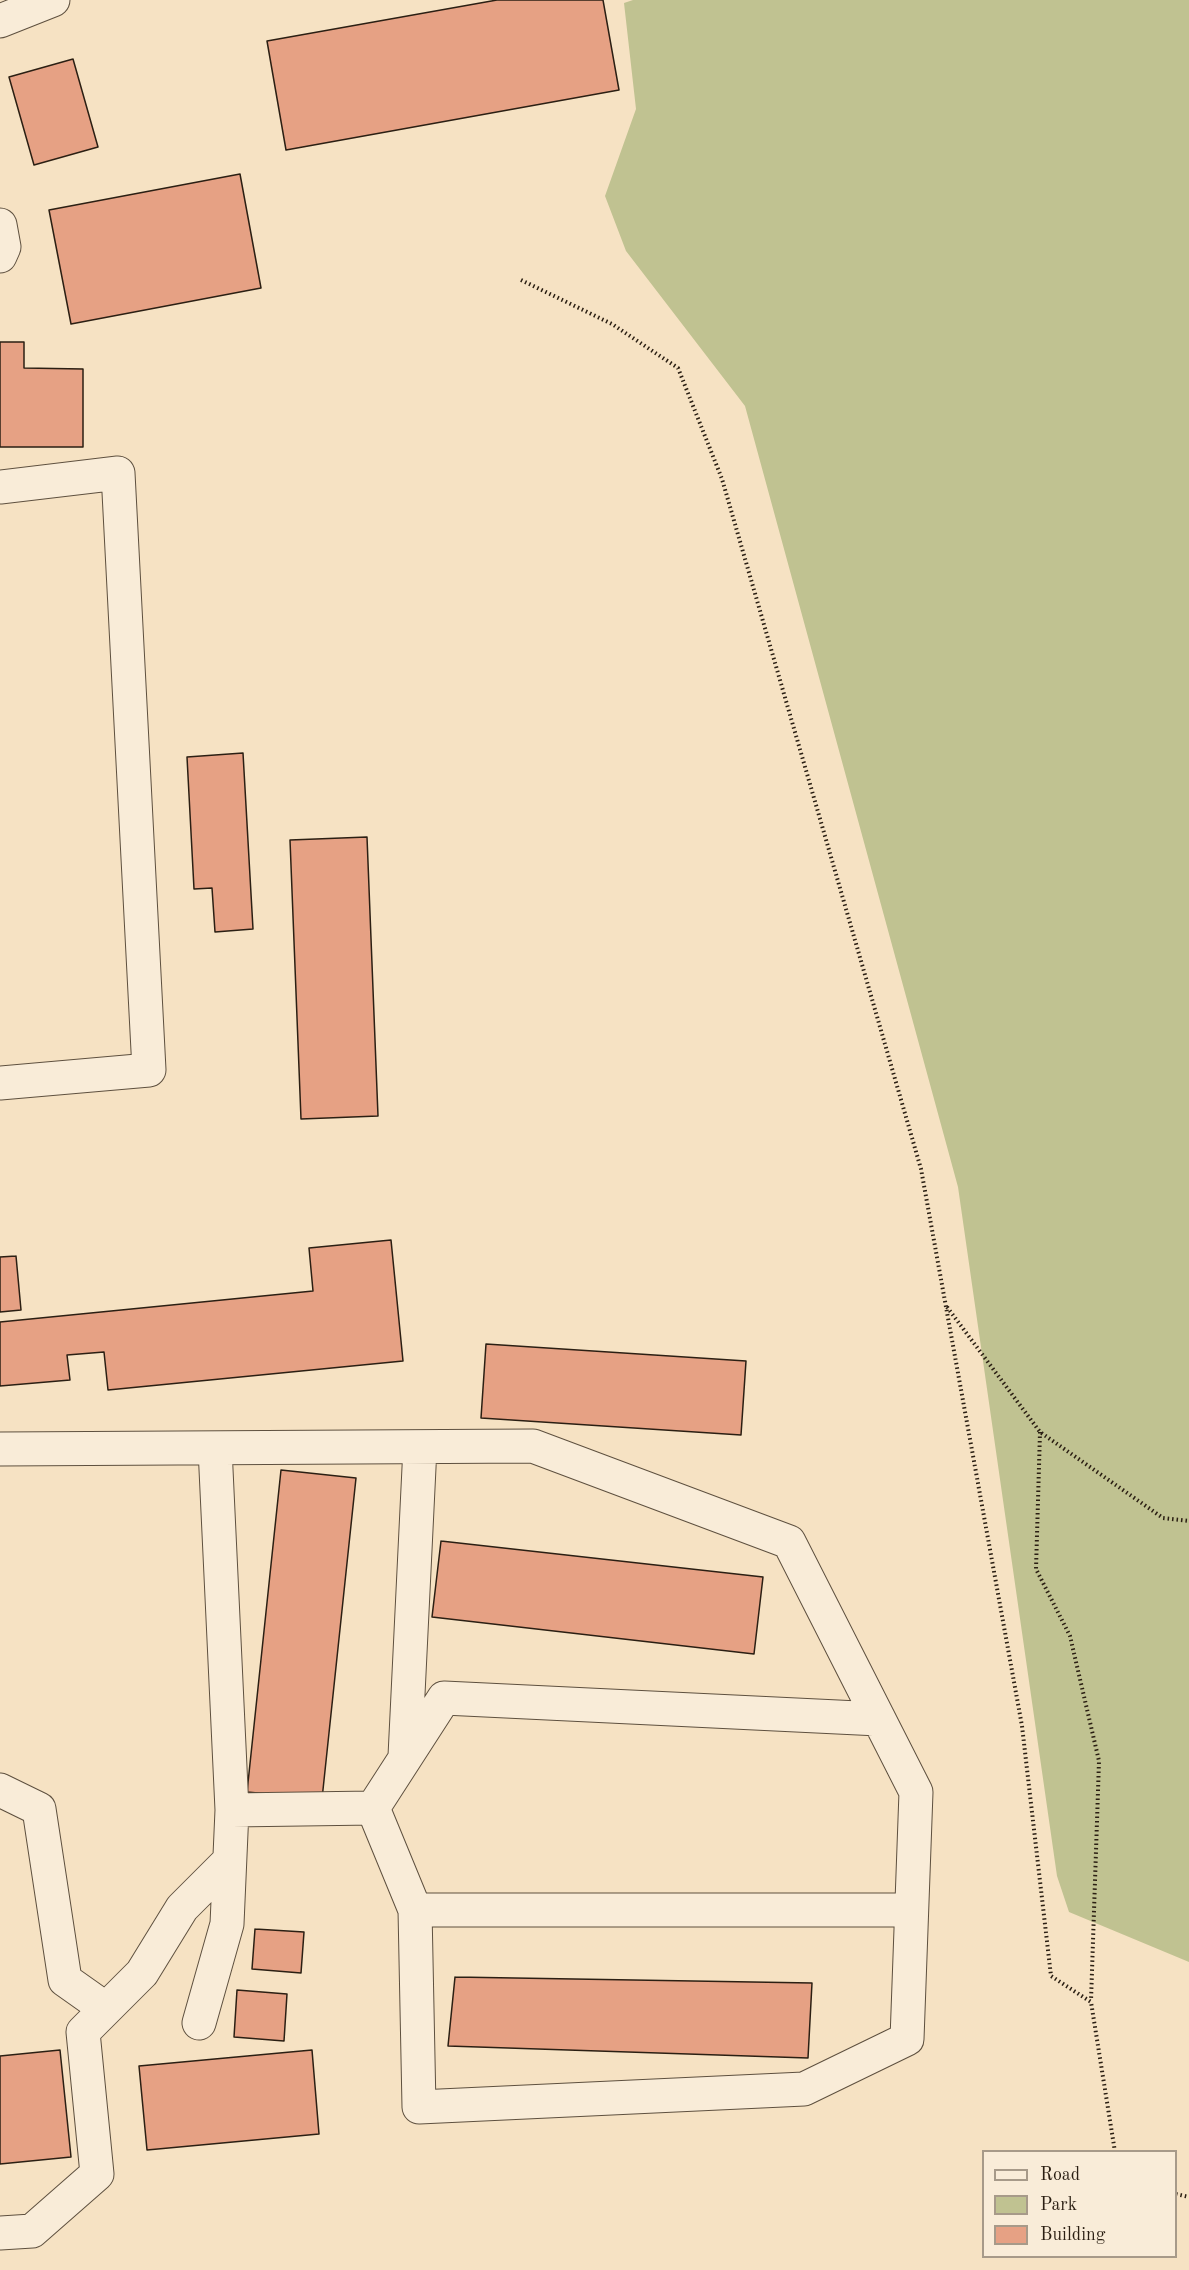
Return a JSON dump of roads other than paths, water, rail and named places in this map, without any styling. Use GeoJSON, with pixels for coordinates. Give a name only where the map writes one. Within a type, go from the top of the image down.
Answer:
{"type":"FeatureCollection","features":[{"type":"Feature","properties":{"kind":"lane"},"geometry":{"type":"LineString","coordinates":[[0,21],[53,0]]}},
{"type":"Feature","properties":{"kind":"lane"},"geometry":{"type":"LineString","coordinates":[[0,225],[4,247],[0,256]]}},
{"type":"Feature","properties":{"kind":"lane"},"geometry":{"type":"LineString","coordinates":[[0,487],[118,473],[149,1070],[0,1083]]}},
{"type":"Feature","properties":{"kind":"lane"},"geometry":{"type":"LineString","coordinates":[[0,1449],[532,1446],[789,1542],[916,1792],[907,2039],[804,2089],[419,2107],[415,1910],[373,1808]]}},
{"type":"Feature","properties":{"kind":"lane"},"geometry":{"type":"LineString","coordinates":[[405,1758],[420,1447]]}},
{"type":"Feature","properties":{"kind":"lane"},"geometry":{"type":"LineString","coordinates":[[199,2023],[227,1924],[232,1810],[215,1448]]}},
{"type":"Feature","properties":{"kind":"lane"},"geometry":{"type":"LineString","coordinates":[[373,1808],[444,1698],[879,1719]]}},
{"type":"Feature","properties":{"kind":"lane"},"geometry":{"type":"LineString","coordinates":[[0,1790],[39,1809],[65,1980],[106,2008]]}},
{"type":"Feature","properties":{"kind":"lane"},"geometry":{"type":"LineString","coordinates":[[232,1810],[373,1808]]}},
{"type":"Feature","properties":{"kind":"lane"},"geometry":{"type":"LineString","coordinates":[[0,2233],[32,2231],[97,2174],[83,2032],[142,1973],[182,1908],[230,1861]]}},
{"type":"Feature","properties":{"kind":"lane"},"geometry":{"type":"LineString","coordinates":[[415,1910],[911,1910]]}}]}
